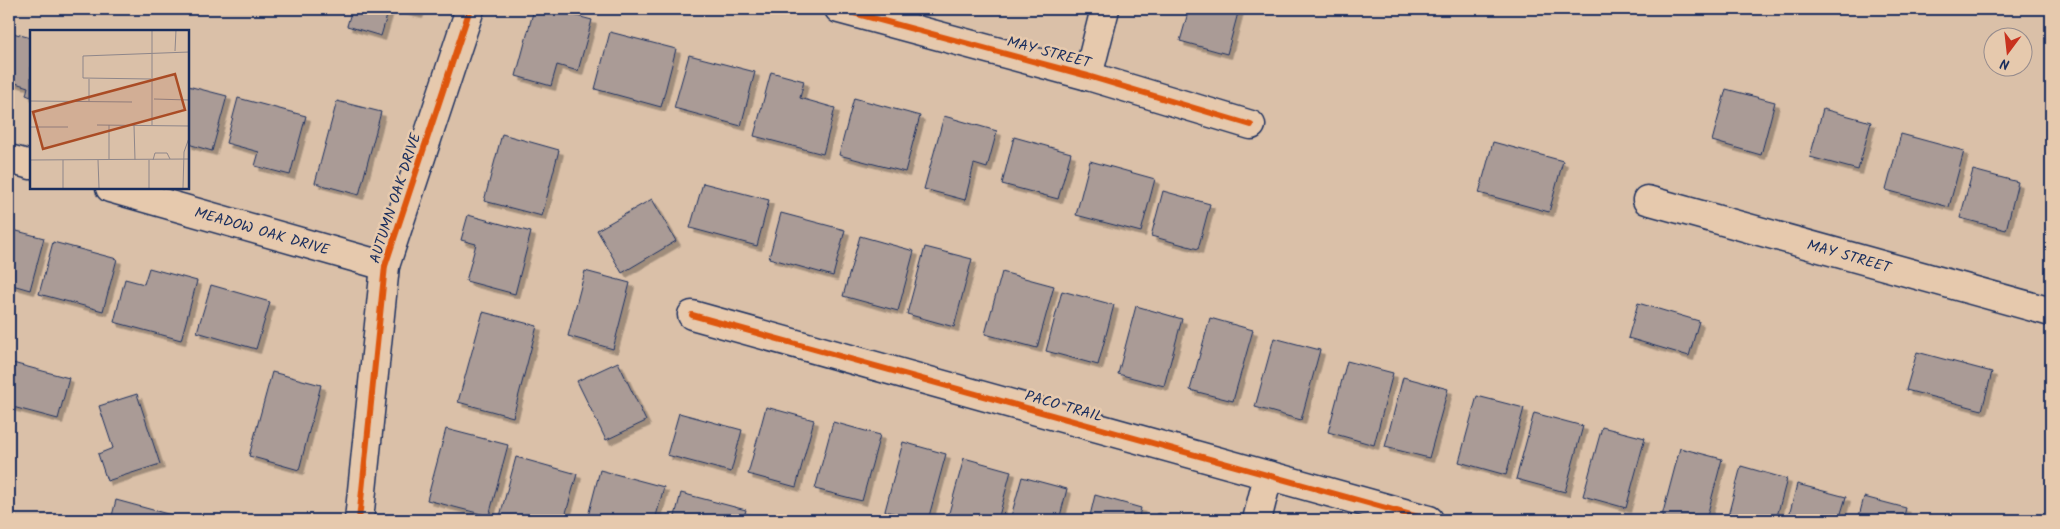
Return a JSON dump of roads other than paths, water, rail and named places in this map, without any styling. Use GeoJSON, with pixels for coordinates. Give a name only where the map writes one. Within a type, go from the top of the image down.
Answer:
{"type":"FeatureCollection","features":[{"type":"Feature","properties":{"kind":"street","name":"AUTUMN OAK DRIVE"},"geometry":{"type":"LineString","coordinates":[[358,520],[385,266],[470,9]]}},
{"type":"Feature","properties":{"kind":"street","name":"MAY STREET"},"geometry":{"type":"LineString","coordinates":[[839,9],[1088,76],[1251,125]]}},
{"type":"Feature","properties":{"kind":"street"},"geometry":{"type":"LineString","coordinates":[[1088,76],[1105,9]]}},
{"type":"Feature","properties":{"kind":"street"},"geometry":{"type":"LineString","coordinates":[[9,159],[30,165]]}},
{"type":"Feature","properties":{"kind":"street","name":"MEADOW OAK DRIVE"},"geometry":{"type":"LineString","coordinates":[[114,189],[385,266]]}},
{"type":"Feature","properties":{"kind":"street","name":"MAY STREET"},"geometry":{"type":"LineString","coordinates":[[1647,200],[2051,312]]}},
{"type":"Feature","properties":{"kind":"street","name":"PACO TRAIL"},"geometry":{"type":"LineString","coordinates":[[692,315],[1429,520]]}},
{"type":"Feature","properties":{"kind":"street"},"geometry":{"type":"LineString","coordinates":[[1257,520],[1268,476]]}}]}
